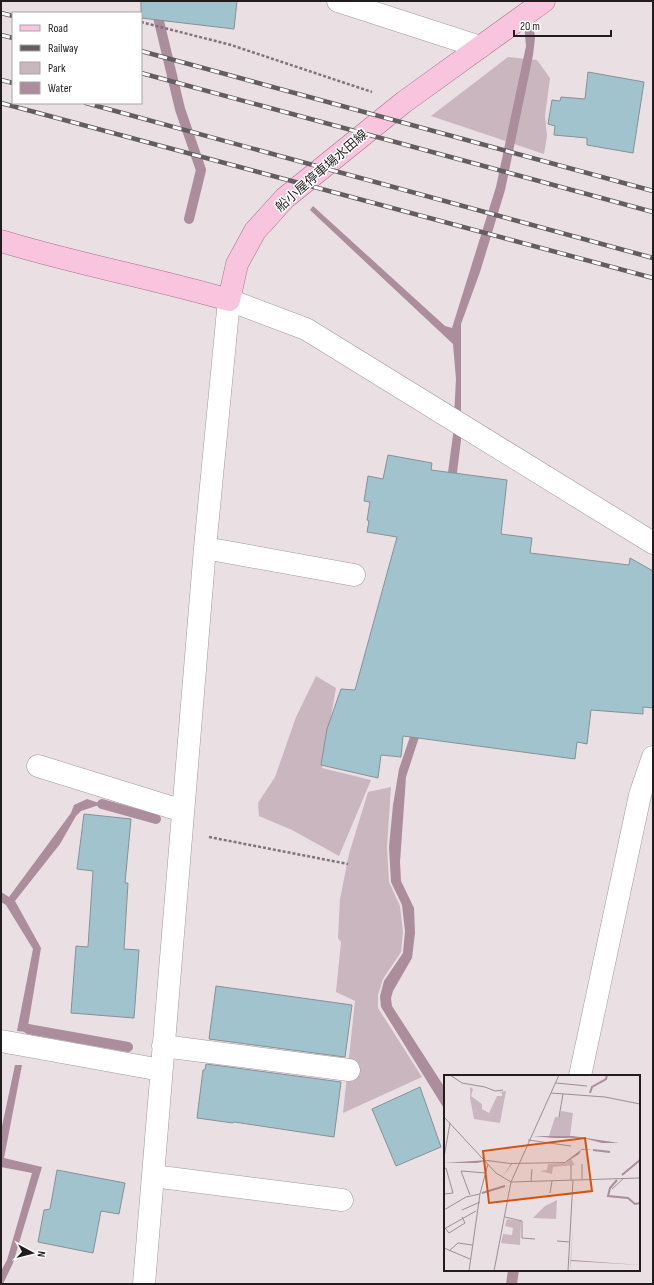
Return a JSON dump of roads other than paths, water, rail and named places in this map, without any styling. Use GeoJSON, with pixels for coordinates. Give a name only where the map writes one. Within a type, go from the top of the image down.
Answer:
{"type":"FeatureCollection","features":[{"type":"Feature","properties":{"kind":"main road","name":"船小屋停車場水田線"},"geometry":{"type":"LineString","coordinates":[[229,300],[237,264],[255,231],[285,198],[404,102],[544,1]]}},
{"type":"Feature","properties":{"kind":"main road"},"geometry":{"type":"LineString","coordinates":[[1,240],[229,300]]}},
{"type":"Feature","properties":{"kind":"street"},"geometry":{"type":"LineString","coordinates":[[338,1],[391,9],[480,47]]}},
{"type":"Feature","properties":{"kind":"street"},"geometry":{"type":"LineString","coordinates":[[144,1284],[205,548],[229,300],[306,329],[653,543]]}},
{"type":"Feature","properties":{"kind":"street"},"geometry":{"type":"LineString","coordinates":[[205,548],[354,575]]}},
{"type":"Feature","properties":{"kind":"street"},"geometry":{"type":"LineString","coordinates":[[580,1075],[640,795],[653,757]]}},
{"type":"Feature","properties":{"kind":"street"},"geometry":{"type":"LineString","coordinates":[[38,766],[183,811]]}},
{"type":"Feature","properties":{"kind":"street"},"geometry":{"type":"LineString","coordinates":[[1,1041],[161,1070]]}},
{"type":"Feature","properties":{"kind":"street"},"geometry":{"type":"LineString","coordinates":[[163,1046],[349,1070]]}},
{"type":"Feature","properties":{"kind":"street"},"geometry":{"type":"LineString","coordinates":[[153,1176],[342,1200]]}},
{"type":"Feature","properties":{"kind":"water"},"geometry":{"type":"Polygon","coordinates":[[[522,1],[530,1],[535,38],[533,55],[505,190],[480,272],[461,324],[461,440],[441,602],[423,725],[406,777],[400,862],[401,881],[414,908],[415,933],[412,958],[393,991],[391,998],[392,1006],[444,1086],[444,1108],[381,1007],[380,996],[384,981],[403,953],[405,931],[402,905],[391,882],[389,847],[393,805],[399,769],[414,725],[453,435],[456,379],[453,344],[310,210],[313,206],[445,326],[452,328],[496,187],[526,46],[522,1]]]}},
{"type":"Feature","properties":{"kind":"water"},"geometry":{"type":"Polygon","coordinates":[[[87,799],[102,804],[81,811],[76,816],[60,844],[15,901],[41,948],[27,1032],[17,1031],[33,949],[6,905],[1,902],[1,892],[9,897],[71,813],[74,805],[87,799]]]}},
{"type":"Feature","properties":{"kind":"water"},"geometry":{"type":"Polygon","coordinates":[[[15,1065],[22,1065],[4,1158],[42,1167],[13,1263],[3,1284],[1,1284],[1,1271],[7,1260],[32,1173],[1,1167],[1,1131],[15,1065]]]}},
{"type":"Feature","properties":{"kind":"water"},"geometry":{"type":"Polygon","coordinates":[[[508,1271],[519,1271],[517,1284],[506,1284],[508,1271]]]}},
{"type":"Feature","properties":{"kind":"waterway"},"geometry":{"type":"LineString","coordinates":[[151,1],[158,17],[180,109],[201,170],[189,219]]}},
{"type":"Feature","properties":{"kind":"waterway"},"geometry":{"type":"LineString","coordinates":[[102,804],[156,819]]}},
{"type":"Feature","properties":{"kind":"waterway"},"geometry":{"type":"LineString","coordinates":[[28,1029],[128,1047]]}},
{"type":"Feature","properties":{"kind":"railway"},"geometry":{"type":"LineString","coordinates":[[1,13],[12,16]]}},
{"type":"Feature","properties":{"kind":"railway"},"geometry":{"type":"LineString","coordinates":[[1,35],[12,38]]}},
{"type":"Feature","properties":{"kind":"railway"},"geometry":{"type":"LineString","coordinates":[[142,51],[653,191]]}},
{"type":"Feature","properties":{"kind":"railway"},"geometry":{"type":"LineString","coordinates":[[142,73],[653,212]]}},
{"type":"Feature","properties":{"kind":"railway"},"geometry":{"type":"LineString","coordinates":[[1,80],[12,83]]}},
{"type":"Feature","properties":{"kind":"railway"},"geometry":{"type":"LineString","coordinates":[[1,103],[653,278]]}},
{"type":"Feature","properties":{"kind":"railway"},"geometry":{"type":"LineString","coordinates":[[90,104],[653,258]]}}]}
